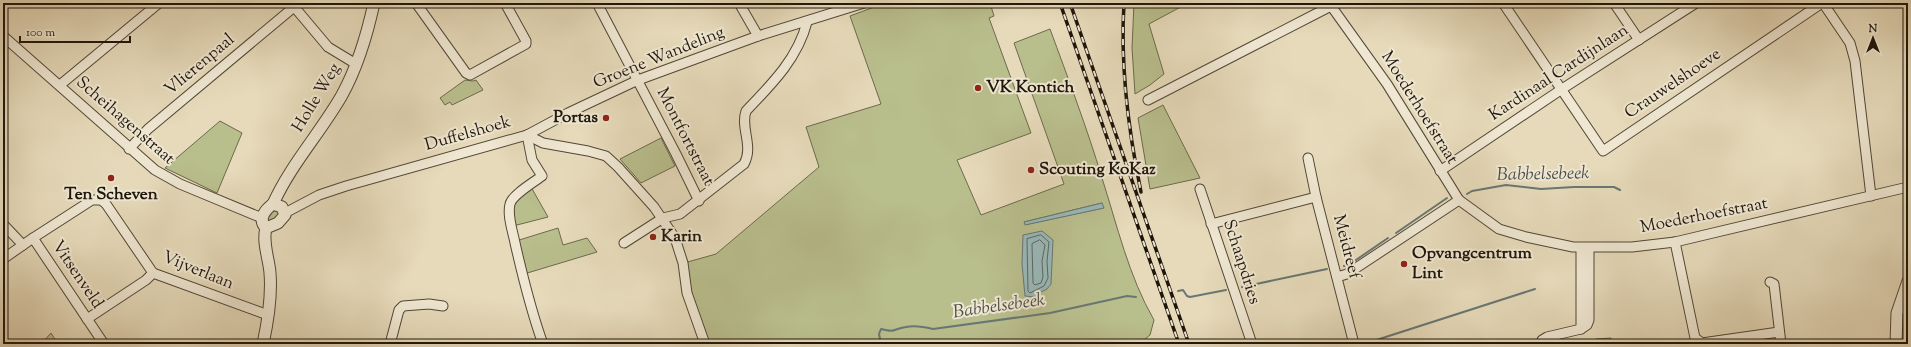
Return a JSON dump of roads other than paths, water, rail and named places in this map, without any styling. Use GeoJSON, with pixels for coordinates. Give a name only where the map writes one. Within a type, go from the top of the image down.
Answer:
{"type":"FeatureCollection","features":[{"type":"Feature","properties":{"kind":"street"},"geometry":{"type":"LineString","coordinates":[[60,85],[158,3]]}},
{"type":"Feature","properties":{"kind":"street","name":"Holle Weg"},"geometry":{"type":"LineString","coordinates":[[273,204],[285,180],[342,95],[356,64],[367,32],[374,3]]}},
{"type":"Feature","properties":{"kind":"street"},"geometry":{"type":"LineString","coordinates":[[416,3],[466,73],[470,75],[526,44],[526,41],[505,3]]}},
{"type":"Feature","properties":{"kind":"street","name":"Montfortstraat"},"geometry":{"type":"LineString","coordinates":[[597,3],[699,201]]}},
{"type":"Feature","properties":{"kind":"street"},"geometry":{"type":"LineString","coordinates":[[739,3],[758,36]]}},
{"type":"Feature","properties":{"kind":"street"},"geometry":{"type":"LineString","coordinates":[[624,243],[663,218],[680,214],[699,201],[744,164],[748,156],[744,118],[746,111],[782,73],[803,38],[807,22],[864,3]]}},
{"type":"Feature","properties":{"kind":"street"},"geometry":{"type":"LineString","coordinates":[[1503,3],[1562,89]]}},
{"type":"Feature","properties":{"kind":"street"},"geometry":{"type":"LineString","coordinates":[[1614,3],[1639,40]]}},
{"type":"Feature","properties":{"kind":"street","name":"Kardinaal Cardijnlaan"},"geometry":{"type":"LineString","coordinates":[[1440,171],[1562,89],[1696,3]]}},
{"type":"Feature","properties":{"kind":"street"},"geometry":{"type":"LineString","coordinates":[[1822,3],[1850,43],[1853,55],[1871,196]]}},
{"type":"Feature","properties":{"kind":"street","name":"Crauwelshoeve"},"geometry":{"type":"LineString","coordinates":[[1562,89],[1603,151],[1822,3]]}},
{"type":"Feature","properties":{"kind":"street","name":"Moederhoefstraat"},"geometry":{"type":"LineString","coordinates":[[1148,100],[1330,4],[1387,84],[1458,200],[1499,229],[1550,243],[1585,248],[1632,247],[1675,242],[1908,187]]}},
{"type":"Feature","properties":{"kind":"street"},"geometry":{"type":"LineString","coordinates":[[292,5],[328,47],[356,64]]}},
{"type":"Feature","properties":{"kind":"street","name":"Vlierenpaal"},"geometry":{"type":"LineString","coordinates":[[129,149],[148,129],[292,5]]}},
{"type":"Feature","properties":{"kind":"street","name":"Groene Wandeling"},"geometry":{"type":"LineString","coordinates":[[527,135],[568,113],[638,80],[758,36],[807,22]]}},
{"type":"Feature","properties":{"kind":"street","name":"Scheihagenstraat"},"geometry":{"type":"LineString","coordinates":[[3,36],[60,85],[129,149],[167,178],[264,223]]}},
{"type":"Feature","properties":{"kind":"street"},"geometry":{"type":"LineString","coordinates":[[527,135],[532,160],[542,176],[512,201],[510,204],[510,214],[529,302],[543,344]]}},
{"type":"Feature","properties":{"kind":"street","name":"Duffelshoek"},"geometry":{"type":"LineString","coordinates":[[264,223],[278,223],[285,213],[319,194],[527,135],[543,143],[588,151],[606,156],[618,167],[663,218],[675,238],[683,263],[687,293],[705,344]]}},
{"type":"Feature","properties":{"kind":"street","name":"Meidreef"},"geometry":{"type":"LineString","coordinates":[[1308,158],[1316,197],[1354,344]]}},
{"type":"Feature","properties":{"kind":"street","name":"Schaapdries"},"geometry":{"type":"LineString","coordinates":[[1200,189],[1252,344]]}},
{"type":"Feature","properties":{"kind":"street"},"geometry":{"type":"LineString","coordinates":[[1211,224],[1316,197]]}},
{"type":"Feature","properties":{"kind":"street","name":"Vijverlaan"},"geometry":{"type":"LineString","coordinates":[[33,238],[92,200],[101,200],[106,204],[153,273],[268,315]]}},
{"type":"Feature","properties":{"kind":"street"},"geometry":{"type":"LineString","coordinates":[[1337,277],[1347,274],[1458,200]]}},
{"type":"Feature","properties":{"kind":"street"},"geometry":{"type":"LineString","coordinates":[[263,344],[268,315],[270,276],[264,223],[268,207],[273,204],[282,207],[285,213]]}},
{"type":"Feature","properties":{"kind":"street","name":"Vitsenveld"},"geometry":{"type":"LineString","coordinates":[[3,224],[23,245],[33,238],[104,344]]}},
{"type":"Feature","properties":{"kind":"street"},"geometry":{"type":"LineString","coordinates":[[1675,242],[1695,338],[1702,343],[1779,332]]}},
{"type":"Feature","properties":{"kind":"street"},"geometry":{"type":"LineString","coordinates":[[3,259],[23,245]]}},
{"type":"Feature","properties":{"kind":"street"},"geometry":{"type":"LineString","coordinates":[[1541,344],[1542,340],[1547,337],[1587,325],[1589,320],[1585,248]]}},
{"type":"Feature","properties":{"kind":"street"},"geometry":{"type":"LineString","coordinates":[[87,319],[146,280],[153,273]]}},
{"type":"Feature","properties":{"kind":"street"},"geometry":{"type":"LineString","coordinates":[[1896,344],[1897,312],[1908,281]]}},
{"type":"Feature","properties":{"kind":"street"},"geometry":{"type":"LineString","coordinates":[[1770,282],[1774,284],[1781,344]]}},
{"type":"Feature","properties":{"kind":"street"},"geometry":{"type":"LineString","coordinates":[[390,344],[399,310],[403,306],[429,304],[443,306]]}},
{"type":"Feature","properties":{"kind":"water"},"geometry":{"type":"Polygon","coordinates":[[[1102,203],[1104,208],[1025,225],[1024,222],[1102,203]]]}},
{"type":"Feature","properties":{"kind":"water"},"geometry":{"type":"Polygon","coordinates":[[[1042,231],[1053,240],[1051,284],[1047,289],[1037,294],[1035,297],[1025,296],[1022,264],[1023,235],[1042,231]]]}},
{"type":"Feature","properties":{"kind":"waterway","name":"Babbelsebeek"},"geometry":{"type":"LineString","coordinates":[[1467,194],[1472,191],[1506,185],[1541,189],[1614,187],[1620,190]]}},
{"type":"Feature","properties":{"kind":"waterway","name":"Babbelsebeek"},"geometry":{"type":"LineString","coordinates":[[1396,233],[1447,198]]}},
{"type":"Feature","properties":{"kind":"waterway","name":"Babbelsebeek"},"geometry":{"type":"LineString","coordinates":[[1344,266],[1353,262],[1388,238]]}},
{"type":"Feature","properties":{"kind":"waterway","name":"Babbelsebeek"},"geometry":{"type":"LineString","coordinates":[[1242,287],[1327,269]]}},
{"type":"Feature","properties":{"kind":"waterway"},"geometry":{"type":"LineString","coordinates":[[1367,343],[1535,289]]}},
{"type":"Feature","properties":{"kind":"waterway","name":"Babbelsebeek"},"geometry":{"type":"LineString","coordinates":[[1178,291],[1183,290],[1187,296],[1190,297],[1226,290]]}},
{"type":"Feature","properties":{"kind":"waterway","name":"Babbelsebeek"},"geometry":{"type":"LineString","coordinates":[[881,344],[879,334],[881,329],[892,331],[913,326],[933,329],[1050,313],[1127,296],[1136,297]]}},
{"type":"Feature","properties":{"kind":"railway"},"geometry":{"type":"LineString","coordinates":[[1060,3],[1179,344]]}},
{"type":"Feature","properties":{"kind":"railway"},"geometry":{"type":"LineString","coordinates":[[1070,3],[1189,344]]}},
{"type":"Feature","properties":{"kind":"railway"},"geometry":{"type":"LineString","coordinates":[[1124,3],[1123,51],[1126,98],[1132,145],[1141,192]]}},
{"type":"Feature","properties":{"kind":"place","name":"VK Kontich"},"geometry":{"type":"Point","coordinates":[978,88]}},
{"type":"Feature","properties":{"kind":"place","name":"Portas"},"geometry":{"type":"Point","coordinates":[606,118]}},
{"type":"Feature","properties":{"kind":"place","name":"Scouting KoKaz"},"geometry":{"type":"Point","coordinates":[1031,170]}},
{"type":"Feature","properties":{"kind":"place","name":"Ten Scheven"},"geometry":{"type":"Point","coordinates":[111,178]}},
{"type":"Feature","properties":{"kind":"place","name":"Karin"},"geometry":{"type":"Point","coordinates":[653,237]}},
{"type":"Feature","properties":{"kind":"place","name":"Opvangcentrum Lint"},"geometry":{"type":"Point","coordinates":[1404,264]}}]}
